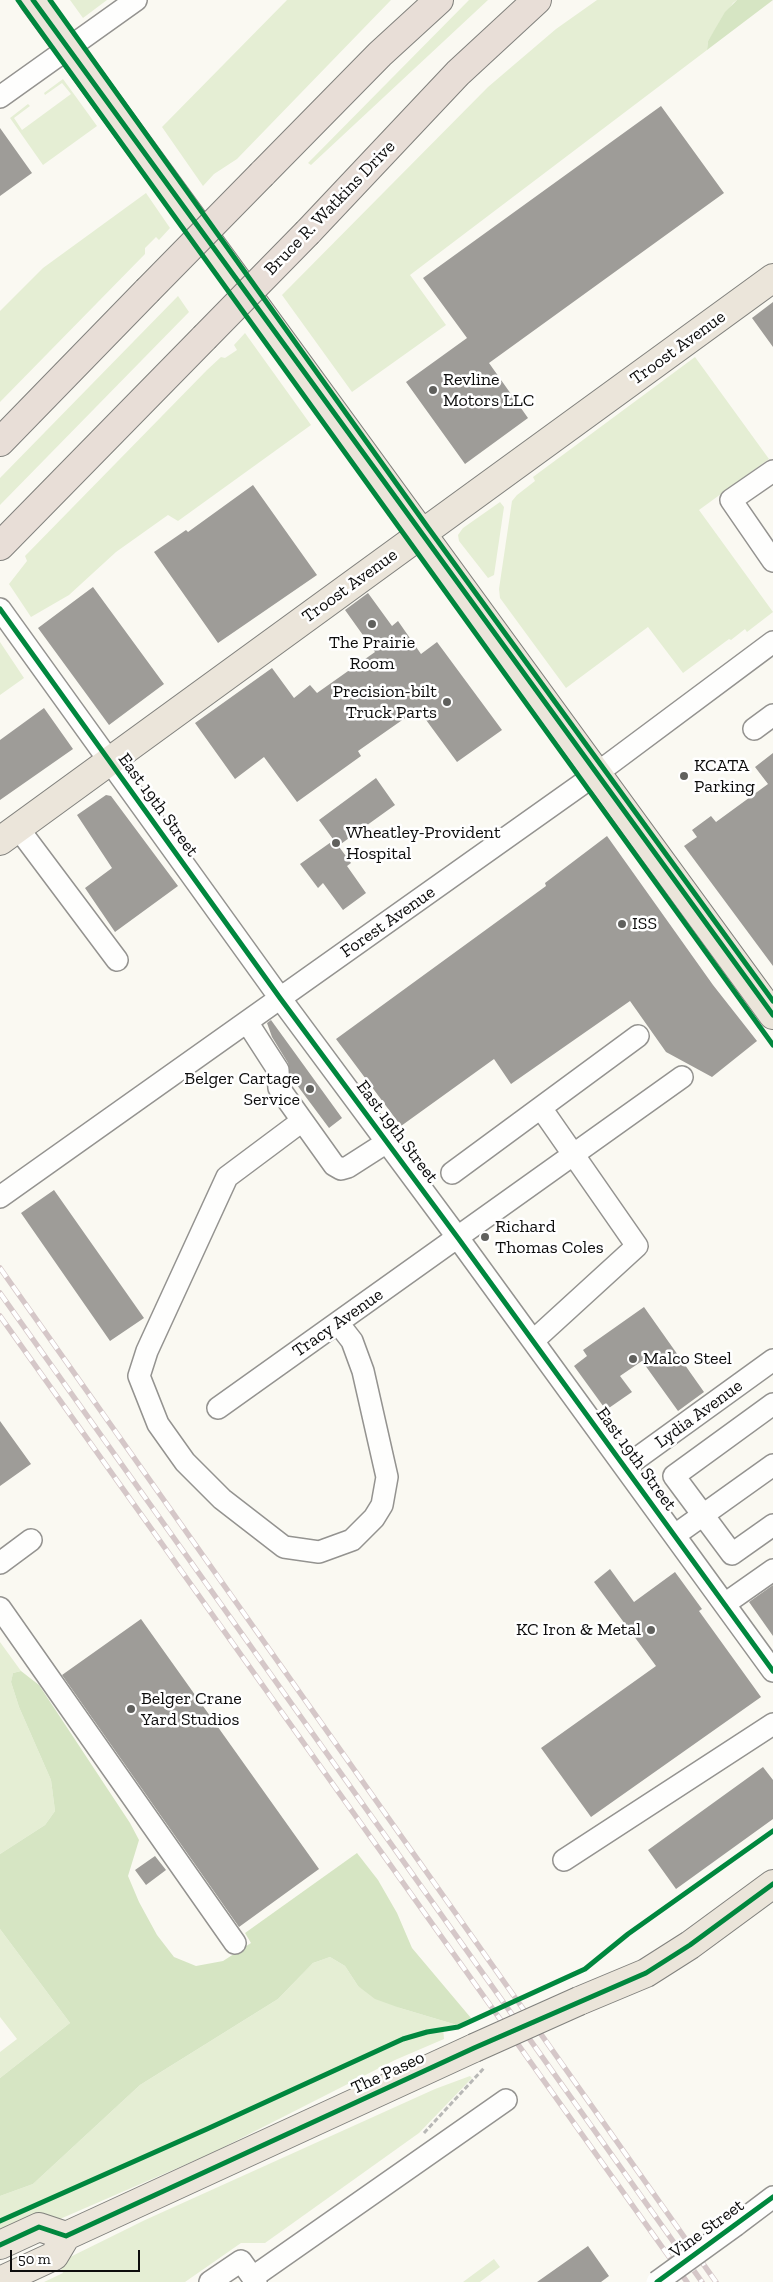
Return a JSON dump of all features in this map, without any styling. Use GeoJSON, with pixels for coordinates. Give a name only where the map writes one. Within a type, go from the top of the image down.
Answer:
{"type":"FeatureCollection","features":[{"type":"Feature","properties":{"kind":"highway"},"geometry":{"type":"LineString","coordinates":[[380,54],[413,0]]}},
{"type":"Feature","properties":{"kind":"highway"},"geometry":{"type":"LineString","coordinates":[[0,442],[380,54],[439,0]]}},
{"type":"Feature","properties":{"kind":"highway","name":"Bruce R. Watkins Drive"},"geometry":{"type":"LineString","coordinates":[[5,540],[308,232],[458,73],[537,0]]}},
{"type":"Feature","properties":{"kind":"highway"},"geometry":{"type":"LineString","coordinates":[[511,24],[555,0]]}},
{"type":"Feature","properties":{"kind":"main road"},"geometry":{"type":"LineString","coordinates":[[33,0],[773,1015]]}},
{"type":"Feature","properties":{"kind":"main road","name":"Troost Avenue"},"geometry":{"type":"LineString","coordinates":[[9,834],[773,278]]}},
{"type":"Feature","properties":{"kind":"main road","name":"The Paseo"},"geometry":{"type":"LineString","coordinates":[[66,2236],[480,2057],[579,2002],[646,1974],[690,1946],[773,1884]]}},
{"type":"Feature","properties":{"kind":"main road"},"geometry":{"type":"LineString","coordinates":[[0,2245],[39,2227],[66,2236],[54,2256],[0,2281]]}},
{"type":"Feature","properties":{"kind":"street"},"geometry":{"type":"LineString","coordinates":[[0,97],[136,0]]}},
{"type":"Feature","properties":{"kind":"street"},"geometry":{"type":"LineString","coordinates":[[773,471],[731,500],[773,561]]}},
{"type":"Feature","properties":{"kind":"street","name":"East 19th Street"},"geometry":{"type":"LineString","coordinates":[[0,609],[280,998],[726,1603],[773,1671]]}},
{"type":"Feature","properties":{"kind":"street","name":"Forest Avenue"},"geometry":{"type":"LineString","coordinates":[[0,1197],[596,774],[773,642]]}},
{"type":"Feature","properties":{"kind":"street"},"geometry":{"type":"LineString","coordinates":[[754,729],[773,715]]}},
{"type":"Feature","properties":{"kind":"street"},"geometry":{"type":"LineString","coordinates":[[9,834],[117,960]]}},
{"type":"Feature","properties":{"kind":"street"},"geometry":{"type":"LineString","coordinates":[[247,1022],[278,1070],[279,1088],[334,1165],[341,1169],[348,1167],[387,1142]]}},
{"type":"Feature","properties":{"kind":"street"},"geometry":{"type":"LineString","coordinates":[[452,1173],[638,1036]]}},
{"type":"Feature","properties":{"kind":"street","name":"Tracy Avenue"},"geometry":{"type":"LineString","coordinates":[[218,1408],[682,1077]]}},
{"type":"Feature","properties":{"kind":"street"},"geometry":{"type":"LineString","coordinates":[[533,1341],[637,1246],[541,1108]]}},
{"type":"Feature","properties":{"kind":"street"},"geometry":{"type":"LineString","coordinates":[[302,1121],[227,1177],[147,1351],[139,1376],[158,1424],[185,1462],[222,1499],[284,1547],[319,1552],[352,1540],[374,1518],[382,1505],[387,1478],[363,1371],[352,1341],[338,1322]]}},
{"type":"Feature","properties":{"kind":"street","name":"Lydia Avenue"},"geometry":{"type":"LineString","coordinates":[[625,1467],[773,1360]]}},
{"type":"Feature","properties":{"kind":"street"},"geometry":{"type":"LineString","coordinates":[[773,1404],[674,1476],[732,1554],[773,1524]]}},
{"type":"Feature","properties":{"kind":"street"},"geometry":{"type":"LineString","coordinates":[[675,1535],[773,1465]]}},
{"type":"Feature","properties":{"kind":"street"},"geometry":{"type":"LineString","coordinates":[[0,1562],[31,1540]]}},
{"type":"Feature","properties":{"kind":"street"},"geometry":{"type":"LineString","coordinates":[[726,1603],[773,1570]]}},
{"type":"Feature","properties":{"kind":"street"},"geometry":{"type":"LineString","coordinates":[[0,1608],[235,1943]]}},
{"type":"Feature","properties":{"kind":"street"},"geometry":{"type":"LineString","coordinates":[[564,1860],[773,1724]]}},
{"type":"Feature","properties":{"kind":"street"},"geometry":{"type":"LineString","coordinates":[[210,2282],[250,2273],[449,2147],[506,2100]]}},
{"type":"Feature","properties":{"kind":"street","name":"Vine Street"},"geometry":{"type":"LineString","coordinates":[[657,2282],[773,2197]]}},
{"type":"Feature","properties":{"kind":"path"},"geometry":{"type":"LineString","coordinates":[[421,2135],[480,2057]]}},
{"type":"Feature","properties":{"kind":"green space"},"geometry":{"type":"Polygon","coordinates":[[[70,0],[107,0],[83,18],[70,0]]]}},
{"type":"Feature","properties":{"kind":"green space"},"geometry":{"type":"Polygon","coordinates":[[[287,0],[391,0],[237,159],[214,174],[203,186],[162,127],[287,0]]]}},
{"type":"Feature","properties":{"kind":"green space"},"geometry":{"type":"Polygon","coordinates":[[[469,0],[488,0],[311,165],[308,163],[469,0]]]}},
{"type":"Feature","properties":{"kind":"green space"},"geometry":{"type":"Polygon","coordinates":[[[597,0],[737,0],[733,3],[708,41],[707,50],[410,275],[446,325],[352,392],[282,295],[488,87],[556,29],[597,0]]]}},
{"type":"Feature","properties":{"kind":"green space"},"geometry":{"type":"Polygon","coordinates":[[[737,0],[773,0],[707,50],[708,41],[725,12],[737,0]]]}},
{"type":"Feature","properties":{"kind":"green space"},"geometry":{"type":"Polygon","coordinates":[[[63,79],[97,126],[43,165],[10,118],[28,104],[30,106],[14,118],[22,130],[71,94],[62,83],[45,95],[44,93],[63,79]]]}},
{"type":"Feature","properties":{"kind":"green space"},"geometry":{"type":"Polygon","coordinates":[[[146,193],[170,228],[159,240],[156,237],[145,248],[145,254],[0,402],[0,311],[43,268],[146,193]]]}},
{"type":"Feature","properties":{"kind":"green space"},"geometry":{"type":"Polygon","coordinates":[[[178,296],[189,312],[0,505],[0,478],[178,296]]]}},
{"type":"Feature","properties":{"kind":"green space"},"geometry":{"type":"Polygon","coordinates":[[[245,333],[311,425],[178,521],[168,515],[116,552],[69,595],[31,617],[9,584],[27,561],[25,556],[207,370],[221,357],[225,358],[237,350],[234,345],[245,333]]]}},
{"type":"Feature","properties":{"kind":"green space"},"geometry":{"type":"Polygon","coordinates":[[[695,357],[769,459],[699,510],[773,612],[747,632],[745,629],[731,640],[729,639],[683,673],[648,627],[566,688],[500,598],[499,589],[512,501],[535,481],[533,477],[695,357]]]}},
{"type":"Feature","properties":{"kind":"green space"},"geometry":{"type":"Polygon","coordinates":[[[500,502],[504,507],[494,575],[488,578],[459,541],[458,535],[463,528],[500,502]]]}},
{"type":"Feature","properties":{"kind":"green space"},"geometry":{"type":"Polygon","coordinates":[[[0,642],[24,678],[0,695],[0,642]]]}},
{"type":"Feature","properties":{"kind":"green space"},"geometry":{"type":"Polygon","coordinates":[[[0,1642],[21,1671],[13,1673],[11,1682],[19,1707],[51,1780],[55,1811],[45,1825],[0,1854],[0,1642]]]}},
{"type":"Feature","properties":{"kind":"green space"},"geometry":{"type":"Polygon","coordinates":[[[21,1671],[39,1685],[130,1823],[139,1840],[128,1876],[139,1902],[157,1935],[174,1957],[196,1966],[223,1961],[251,1943],[245,1933],[357,1853],[378,1880],[397,1913],[412,1948],[471,2018],[457,2025],[400,2008],[375,1999],[358,1986],[345,1966],[330,1957],[313,1963],[278,1999],[140,2085],[33,2184],[0,2196],[0,2078],[70,2023],[0,1929],[0,1854],[45,1825],[55,1811],[51,1780],[19,1707],[11,1682],[13,1673],[21,1671]]]}},
{"type":"Feature","properties":{"kind":"green space"},"geometry":{"type":"Polygon","coordinates":[[[0,1929],[70,2023],[0,2078],[0,2052],[17,2039],[0,2017],[0,1929]]]}},
{"type":"Feature","properties":{"kind":"green space"},"geometry":{"type":"Polygon","coordinates":[[[330,1957],[345,1966],[358,1986],[400,2008],[457,2025],[443,2027],[444,2039],[395,2060],[212,2153],[0,2245],[0,2196],[33,2184],[140,2085],[278,1999],[313,1963],[330,1957]]]}},
{"type":"Feature","properties":{"kind":"green space"},"geometry":{"type":"Polygon","coordinates":[[[470,2076],[472,2078],[419,2133],[265,2243],[241,2243],[185,2282],[44,2282],[63,2273],[58,2263],[145,2220],[435,2089],[470,2076]]]}},
{"type":"Feature","properties":{"kind":"green space"},"geometry":{"type":"Polygon","coordinates":[[[494,2259],[500,2267],[480,2282],[463,2282],[494,2259]]]}},
{"type":"Feature","properties":{"kind":"building"},"geometry":{"type":"Polygon","coordinates":[[[661,106],[724,193],[489,363],[528,418],[465,464],[406,382],[467,338],[423,278],[661,106]]]}},
{"type":"Feature","properties":{"kind":"building"},"geometry":{"type":"Polygon","coordinates":[[[0,128],[32,173],[0,196],[0,128]]]}},
{"type":"Feature","properties":{"kind":"building"},"geometry":{"type":"Polygon","coordinates":[[[773,302],[773,347],[752,318],[773,302]]]}},
{"type":"Feature","properties":{"kind":"building"},"geometry":{"type":"Polygon","coordinates":[[[253,485],[317,575],[218,643],[154,552],[186,530],[188,532],[253,485]]]}},
{"type":"Feature","properties":{"kind":"building"},"geometry":{"type":"Polygon","coordinates":[[[93,587],[164,684],[109,725],[38,628],[93,587]]]}},
{"type":"Feature","properties":{"kind":"building"},"geometry":{"type":"Polygon","coordinates":[[[368,593],[392,626],[398,621],[421,654],[437,642],[502,730],[457,762],[418,709],[358,751],[361,756],[297,802],[264,757],[235,779],[195,723],[272,668],[294,698],[310,685],[317,693],[375,652],[345,610],[368,593]]]}},
{"type":"Feature","properties":{"kind":"building"},"geometry":{"type":"Polygon","coordinates":[[[44,708],[73,749],[0,800],[0,740],[44,708]]]}},
{"type":"Feature","properties":{"kind":"building"},"geometry":{"type":"Polygon","coordinates":[[[773,753],[773,966],[684,846],[697,837],[692,830],[711,816],[716,822],[768,784],[755,767],[773,753]]]}},
{"type":"Feature","properties":{"kind":"building"},"geometry":{"type":"Polygon","coordinates":[[[376,778],[395,805],[338,846],[319,820],[376,778]]]}},
{"type":"Feature","properties":{"kind":"building"},"geometry":{"type":"Polygon","coordinates":[[[106,795],[111,796],[178,886],[115,932],[85,888],[112,868],[77,815],[106,795]]]}},
{"type":"Feature","properties":{"kind":"building"},"geometry":{"type":"Polygon","coordinates":[[[607,836],[713,985],[757,1041],[712,1077],[666,1052],[630,1001],[511,1084],[494,1059],[401,1126],[336,1039],[546,886],[545,883],[607,836]]]}},
{"type":"Feature","properties":{"kind":"building"},"geometry":{"type":"Polygon","coordinates":[[[334,840],[351,863],[347,866],[366,893],[343,910],[323,883],[318,888],[300,864],[334,840]]]}},
{"type":"Feature","properties":{"kind":"building","name":"Belger Cartage Service"},"geometry":{"type":"Polygon","coordinates":[[[271,1020],[342,1118],[329,1128],[291,1077],[288,1063],[272,1037],[267,1023],[271,1020]]]}},
{"type":"Feature","properties":{"kind":"building"},"geometry":{"type":"Polygon","coordinates":[[[54,1190],[144,1318],[110,1341],[21,1213],[54,1190]]]}},
{"type":"Feature","properties":{"kind":"building","name":"Malco Steel"},"geometry":{"type":"Polygon","coordinates":[[[644,1307],[704,1392],[678,1411],[642,1361],[620,1376],[632,1392],[606,1410],[574,1366],[587,1356],[583,1350],[644,1307]]]}},
{"type":"Feature","properties":{"kind":"building"},"geometry":{"type":"Polygon","coordinates":[[[0,1421],[31,1464],[0,1486],[0,1421]]]}},
{"type":"Feature","properties":{"kind":"building"},"geometry":{"type":"Polygon","coordinates":[[[610,1569],[634,1602],[675,1572],[702,1609],[699,1611],[761,1697],[591,1817],[541,1748],[656,1666],[594,1582],[610,1569]]]}},
{"type":"Feature","properties":{"kind":"building"},"geometry":{"type":"Polygon","coordinates":[[[773,1585],[773,1636],[749,1602],[773,1585]]]}},
{"type":"Feature","properties":{"kind":"building"},"geometry":{"type":"Polygon","coordinates":[[[141,1619],[319,1869],[239,1927],[62,1675],[141,1619]]]}},
{"type":"Feature","properties":{"kind":"building"},"geometry":{"type":"Polygon","coordinates":[[[763,1767],[773,1780],[773,1819],[676,1889],[648,1850],[763,1767]]]}},
{"type":"Feature","properties":{"kind":"building"},"geometry":{"type":"Polygon","coordinates":[[[155,1856],[166,1870],[146,1885],[135,1870],[155,1856]]]}},
{"type":"Feature","properties":{"kind":"building"},"geometry":{"type":"Polygon","coordinates":[[[588,2246],[609,2276],[601,2282],[537,2282],[588,2246]]]}},
{"type":"Feature","properties":{"kind":"railway"},"geometry":{"type":"LineString","coordinates":[[0,1268],[716,2282]]}},
{"type":"Feature","properties":{"kind":"railway"},"geometry":{"type":"LineString","coordinates":[[0,1293],[702,2282]]}},
{"type":"Feature","properties":{"kind":"railway"},"geometry":{"type":"LineString","coordinates":[[0,1316],[687,2282]]}},
{"type":"Feature","properties":{"kind":"cycle path"},"geometry":{"type":"LineString","coordinates":[[18,0],[773,1045]]}},
{"type":"Feature","properties":{"kind":"cycle path"},"geometry":{"type":"LineString","coordinates":[[33,0],[773,1015]]}},
{"type":"Feature","properties":{"kind":"cycle path"},"geometry":{"type":"LineString","coordinates":[[50,0],[429,529],[773,1001]]}},
{"type":"Feature","properties":{"kind":"cycle path"},"geometry":{"type":"LineString","coordinates":[[0,609],[280,998],[458,1238],[773,1671]]}},
{"type":"Feature","properties":{"kind":"cycle path"},"geometry":{"type":"LineString","coordinates":[[0,2221],[403,2039],[427,2032],[458,2027],[585,1969],[628,1934],[773,1831]]}},
{"type":"Feature","properties":{"kind":"cycle path"},"geometry":{"type":"LineString","coordinates":[[0,2245],[39,2227],[66,2236],[474,2048],[646,1973],[690,1945],[773,1884]]}},
{"type":"Feature","properties":{"kind":"cycle path"},"geometry":{"type":"LineString","coordinates":[[657,2282],[773,2197]]}},
{"type":"Feature","properties":{"kind":"place","name":"Revline Motors LLC"},"geometry":{"type":"Point","coordinates":[433,390]}},
{"type":"Feature","properties":{"kind":"place","name":"The Prairie Room"},"geometry":{"type":"Point","coordinates":[372,624]}},
{"type":"Feature","properties":{"kind":"place","name":"Precision-bilt Truck Parts"},"geometry":{"type":"Point","coordinates":[447,702]}},
{"type":"Feature","properties":{"kind":"place","name":"KCATA Parking"},"geometry":{"type":"Point","coordinates":[684,776]}},
{"type":"Feature","properties":{"kind":"place","name":"Wheatley-Provident Hospital"},"geometry":{"type":"Point","coordinates":[336,843]}},
{"type":"Feature","properties":{"kind":"place","name":"ISS"},"geometry":{"type":"Point","coordinates":[622,924]}},
{"type":"Feature","properties":{"kind":"place","name":"Belger Cartage Service"},"geometry":{"type":"Point","coordinates":[310,1089]}},
{"type":"Feature","properties":{"kind":"place","name":"Richard Thomas Coles"},"geometry":{"type":"Point","coordinates":[485,1237]}},
{"type":"Feature","properties":{"kind":"place","name":"Malco Steel"},"geometry":{"type":"Point","coordinates":[633,1359]}},
{"type":"Feature","properties":{"kind":"place","name":"KC Iron & Metal"},"geometry":{"type":"Point","coordinates":[651,1630]}},
{"type":"Feature","properties":{"kind":"place","name":"Belger Crane Yard Studios"},"geometry":{"type":"Point","coordinates":[131,1709]}}]}
